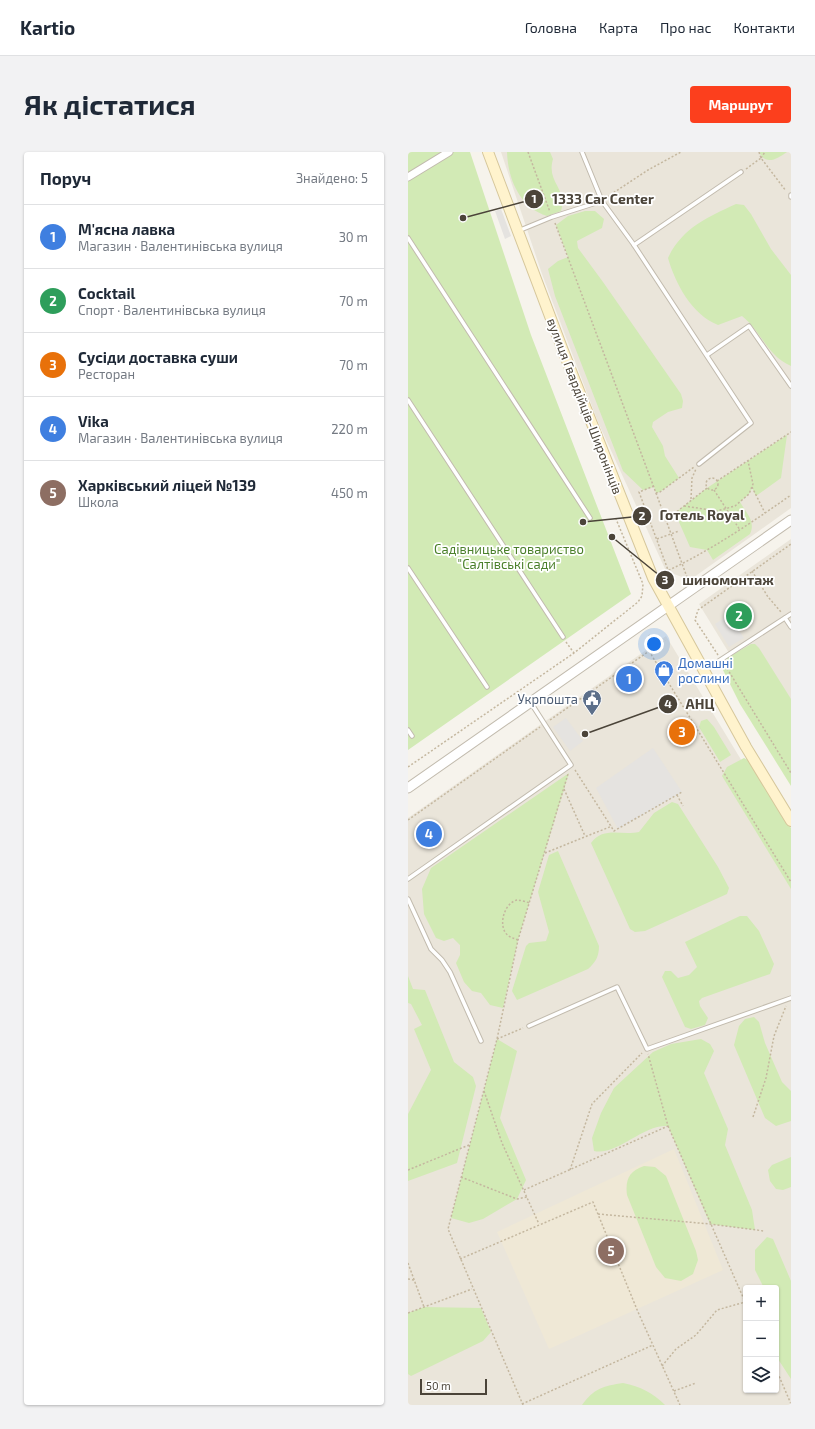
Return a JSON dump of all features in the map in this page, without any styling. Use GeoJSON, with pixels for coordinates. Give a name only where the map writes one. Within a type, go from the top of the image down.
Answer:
{"type":"FeatureCollection","features":[{"type":"Feature","properties":{"kind":"main road","name":"вулиця Гвардійців-Широнінців"},"geometry":{"type":"LineString","coordinates":[[488,152],[652,578],[746,748],[791,821]]}},
{"type":"Feature","properties":{"kind":"street"},"geometry":{"type":"LineString","coordinates":[[408,177],[449,152]]}},
{"type":"Feature","properties":{"kind":"street"},"geometry":{"type":"LineString","coordinates":[[408,788],[791,520]]}},
{"type":"Feature","properties":{"kind":"lane"},"geometry":{"type":"LineString","coordinates":[[582,152],[602,201],[634,245],[751,423],[699,464]]}},
{"type":"Feature","properties":{"kind":"lane"},"geometry":{"type":"LineString","coordinates":[[634,245],[741,172]]}},
{"type":"Feature","properties":{"kind":"lane"},"geometry":{"type":"LineString","coordinates":[[518,231],[552,217],[602,201]]}},
{"type":"Feature","properties":{"kind":"lane"},"geometry":{"type":"LineString","coordinates":[[408,238],[590,518]]}},
{"type":"Feature","properties":{"kind":"lane"},"geometry":{"type":"LineString","coordinates":[[707,355],[749,326],[791,386]]}},
{"type":"Feature","properties":{"kind":"lane"},"geometry":{"type":"LineString","coordinates":[[408,400],[563,637]]}},
{"type":"Feature","properties":{"kind":"lane"},"geometry":{"type":"LineString","coordinates":[[408,568],[487,688]]}},
{"type":"Feature","properties":{"kind":"lane"},"geometry":{"type":"LineString","coordinates":[[704,670],[791,614]]}},
{"type":"Feature","properties":{"kind":"lane"},"geometry":{"type":"LineString","coordinates":[[785,618],[791,627]]}},
{"type":"Feature","properties":{"kind":"lane"},"geometry":{"type":"LineString","coordinates":[[408,879],[571,765],[530,702]]}},
{"type":"Feature","properties":{"kind":"lane"},"geometry":{"type":"LineString","coordinates":[[408,730],[412,736]]}},
{"type":"Feature","properties":{"kind":"lane"},"geometry":{"type":"LineString","coordinates":[[408,899],[431,949],[442,960],[450,972],[481,1041]]}},
{"type":"Feature","properties":{"kind":"lane"},"geometry":{"type":"LineString","coordinates":[[529,1026],[617,987],[647,1049],[790,999]]}},
{"type":"Feature","properties":{"kind":"path"},"geometry":{"type":"LineString","coordinates":[[528,152],[683,563],[687,578]]}},
{"type":"Feature","properties":{"kind":"path"},"geometry":{"type":"LineString","coordinates":[[602,201],[648,170],[681,152]]}},
{"type":"Feature","properties":{"kind":"path"},"geometry":{"type":"LineString","coordinates":[[758,152],[761,158],[791,196]]}},
{"type":"Feature","properties":{"kind":"path"},"geometry":{"type":"LineString","coordinates":[[741,172],[761,158],[765,152]]}},
{"type":"Feature","properties":{"kind":"path"},"geometry":{"type":"LineString","coordinates":[[717,481],[791,432]]}},
{"type":"Feature","properties":{"kind":"path"},"geometry":{"type":"LineString","coordinates":[[684,506],[705,510],[727,510],[735,506],[749,494],[752,488],[753,484],[748,461]]}},
{"type":"Feature","properties":{"kind":"path"},"geometry":{"type":"LineString","coordinates":[[656,492],[660,492],[699,464]]}},
{"type":"Feature","properties":{"kind":"path"},"geometry":{"type":"LineString","coordinates":[[691,500],[692,478],[699,464]]}},
{"type":"Feature","properties":{"kind":"path"},"geometry":{"type":"LineString","coordinates":[[706,488],[705,483],[707,479],[712,478],[717,481]]}},
{"type":"Feature","properties":{"kind":"path"},"geometry":{"type":"LineString","coordinates":[[714,490],[718,484],[717,481]]}},
{"type":"Feature","properties":{"kind":"path"},"geometry":{"type":"LineString","coordinates":[[654,486],[639,492],[668,570]]}},
{"type":"Feature","properties":{"kind":"path"},"geometry":{"type":"LineString","coordinates":[[665,516],[676,513],[706,488]]}},
{"type":"Feature","properties":{"kind":"path"},"geometry":{"type":"LineString","coordinates":[[706,488],[714,490],[741,530]]}},
{"type":"Feature","properties":{"kind":"path"},"geometry":{"type":"LineString","coordinates":[[752,488],[765,513]]}},
{"type":"Feature","properties":{"kind":"path"},"geometry":{"type":"LineString","coordinates":[[665,572],[741,530],[791,494]]}},
{"type":"Feature","properties":{"kind":"path"},"geometry":{"type":"LineString","coordinates":[[408,767],[574,653],[638,602],[642,596],[643,584],[616,519]]}},
{"type":"Feature","properties":{"kind":"path"},"geometry":{"type":"LineString","coordinates":[[657,539],[679,531]]}},
{"type":"Feature","properties":{"kind":"path"},"geometry":{"type":"LineString","coordinates":[[791,544],[698,610],[695,620],[721,658],[791,773]]}},
{"type":"Feature","properties":{"kind":"path"},"geometry":{"type":"LineString","coordinates":[[752,571],[768,597],[785,618]]}},
{"type":"Feature","properties":{"kind":"path"},"geometry":{"type":"LineString","coordinates":[[649,635],[656,646]]}},
{"type":"Feature","properties":{"kind":"path"},"geometry":{"type":"LineString","coordinates":[[563,637],[574,653]]}},
{"type":"Feature","properties":{"kind":"path"},"geometry":{"type":"LineString","coordinates":[[408,820],[665,640]]}},
{"type":"Feature","properties":{"kind":"path"},"geometry":{"type":"LineString","coordinates":[[649,651],[791,882]]}},
{"type":"Feature","properties":{"kind":"path"},"geometry":{"type":"LineString","coordinates":[[571,765],[518,940],[497,1039],[448,1229],[472,1289],[523,1404],[653,1345]]}},
{"type":"Feature","properties":{"kind":"path"},"geometry":{"type":"LineString","coordinates":[[571,765],[614,831],[682,792]]}},
{"type":"Feature","properties":{"kind":"path"},"geometry":{"type":"LineString","coordinates":[[564,788],[585,836]]}},
{"type":"Feature","properties":{"kind":"path"},"geometry":{"type":"LineString","coordinates":[[677,795],[683,806]]}},
{"type":"Feature","properties":{"kind":"path"},"geometry":{"type":"LineString","coordinates":[[545,853],[612,826]]}},
{"type":"Feature","properties":{"kind":"path"},"geometry":{"type":"LineString","coordinates":[[518,940],[508,935],[504,931],[502,923],[504,914],[508,907],[519,900],[530,903]]}},
{"type":"Feature","properties":{"kind":"path"},"geometry":{"type":"LineString","coordinates":[[753,1117],[766,1078],[774,1036],[790,999]]}},
{"type":"Feature","properties":{"kind":"path"},"geometry":{"type":"LineString","coordinates":[[497,1039],[529,1026]]}},
{"type":"Feature","properties":{"kind":"path"},"geometry":{"type":"LineString","coordinates":[[570,1170],[592,1104],[647,1049],[668,1126],[743,1296]]}},
{"type":"Feature","properties":{"kind":"path"},"geometry":{"type":"LineString","coordinates":[[484,1089],[502,1143],[539,1225]]}},
{"type":"Feature","properties":{"kind":"path"},"geometry":{"type":"LineString","coordinates":[[524,1190],[668,1126]]}},
{"type":"Feature","properties":{"kind":"path"},"geometry":{"type":"LineString","coordinates":[[408,1170],[470,1145]]}},
{"type":"Feature","properties":{"kind":"path"},"geometry":{"type":"LineString","coordinates":[[461,1177],[517,1199],[527,1197]]}},
{"type":"Feature","properties":{"kind":"path"},"geometry":{"type":"LineString","coordinates":[[460,1259],[593,1202],[680,1405]]}},
{"type":"Feature","properties":{"kind":"path"},"geometry":{"type":"LineString","coordinates":[[598,1214],[710,1224],[764,1231]]}},
{"type":"Feature","properties":{"kind":"path"},"geometry":{"type":"LineString","coordinates":[[408,1263],[424,1307]]}},
{"type":"Feature","properties":{"kind":"path"},"geometry":{"type":"LineString","coordinates":[[408,1279],[414,1280]]}},
{"type":"Feature","properties":{"kind":"path"},"geometry":{"type":"LineString","coordinates":[[408,1313],[472,1289]]}},
{"type":"Feature","properties":{"kind":"path"},"geometry":{"type":"LineString","coordinates":[[662,1366],[676,1349],[696,1335],[717,1310],[743,1304]]}},
{"type":"Feature","properties":{"kind":"path"},"geometry":{"type":"LineString","coordinates":[[779,1376],[791,1404]]}},
{"type":"Feature","properties":{"kind":"path"},"geometry":{"type":"LineString","coordinates":[[674,1391],[696,1383]]}},
{"type":"Feature","properties":{"kind":"shaded area"},"geometry":{"type":"Polygon","coordinates":[[[501,152],[791,152],[791,508],[690,580],[666,571],[598,422],[542,274],[501,152]]]}},
{"type":"Feature","properties":{"kind":"shaded area"},"geometry":{"type":"Polygon","coordinates":[[[501,209],[511,236],[505,239],[495,211],[501,209]]]}},
{"type":"Feature","properties":{"kind":"shaded area"},"geometry":{"type":"Polygon","coordinates":[[[791,539],[791,754],[699,604],[791,539]]]}},
{"type":"Feature","properties":{"kind":"shaded area"},"geometry":{"type":"Polygon","coordinates":[[[729,615],[744,638],[729,647],[715,624],[729,615]]]}},
{"type":"Feature","properties":{"kind":"shaded area"},"geometry":{"type":"Polygon","coordinates":[[[666,636],[791,842],[791,1405],[408,1405],[408,818],[666,636]]]}},
{"type":"Feature","properties":{"kind":"shaded area"},"geometry":{"type":"Polygon","coordinates":[[[566,718],[583,741],[570,751],[553,727],[566,718]]]}},
{"type":"Feature","properties":{"kind":"shaded area"},"geometry":{"type":"Polygon","coordinates":[[[653,748],[682,792],[618,829],[596,788],[653,748]]]}},
{"type":"Feature","properties":{"kind":"shaded area"},"geometry":{"type":"Polygon","coordinates":[[[674,1149],[723,1270],[549,1349],[497,1232],[674,1149]]]}},
{"type":"Feature","properties":{"kind":"green space","name":"Садівницьке товариство \"Салтівські сади\""},"geometry":{"type":"Polygon","coordinates":[[[408,152],[470,152],[531,335],[631,594],[408,750],[408,152]]]}},
{"type":"Feature","properties":{"kind":"green space"},"geometry":{"type":"Polygon","coordinates":[[[507,152],[550,152],[553,159],[552,174],[562,197],[561,211],[547,216],[538,212],[523,199],[513,182],[507,152]]]}},
{"type":"Feature","properties":{"kind":"green space"},"geometry":{"type":"Polygon","coordinates":[[[759,152],[787,152],[776,159],[768,160],[765,159],[759,152]]]}},
{"type":"Feature","properties":{"kind":"green space"},"geometry":{"type":"Polygon","coordinates":[[[736,204],[744,205],[751,214],[771,249],[791,275],[791,366],[783,362],[770,350],[755,329],[742,316],[718,325],[700,314],[680,288],[671,268],[668,258],[688,231],[706,219],[736,204]]]}},
{"type":"Feature","properties":{"kind":"green space"},"geometry":{"type":"Polygon","coordinates":[[[585,211],[595,211],[604,219],[602,228],[577,241],[578,248],[681,394],[683,401],[682,408],[668,412],[653,422],[652,427],[663,446],[665,456],[679,478],[660,492],[656,493],[654,487],[643,490],[623,471],[555,296],[548,269],[558,261],[568,257],[556,225],[568,216],[585,211]]]}},
{"type":"Feature","properties":{"kind":"green space"},"geometry":{"type":"Polygon","coordinates":[[[787,435],[781,478],[756,496],[752,488],[749,494],[740,502],[751,521],[752,529],[750,534],[713,560],[707,550],[690,547],[675,513],[707,488],[787,435]]]}},
{"type":"Feature","properties":{"kind":"green space"},"geometry":{"type":"Polygon","coordinates":[[[751,644],[755,644],[759,648],[791,699],[791,786],[740,704],[723,670],[727,658],[751,644]]]}},
{"type":"Feature","properties":{"kind":"green space"},"geometry":{"type":"Polygon","coordinates":[[[707,719],[714,727],[731,755],[720,762],[699,727],[701,721],[707,719]]]}},
{"type":"Feature","properties":{"kind":"green space"},"geometry":{"type":"Polygon","coordinates":[[[744,758],[750,761],[791,828],[791,889],[722,776],[727,767],[744,758]]]}},
{"type":"Feature","properties":{"kind":"green space"},"geometry":{"type":"Polygon","coordinates":[[[569,773],[518,940],[503,1008],[490,1005],[481,993],[472,991],[464,982],[456,963],[460,955],[460,945],[453,938],[444,941],[436,938],[424,914],[422,889],[431,868],[569,773]]]}},
{"type":"Feature","properties":{"kind":"green space"},"geometry":{"type":"Polygon","coordinates":[[[672,802],[678,804],[718,867],[729,888],[727,894],[645,931],[635,932],[630,929],[591,843],[596,838],[607,833],[639,832],[654,813],[672,802]]]}},
{"type":"Feature","properties":{"kind":"green space"},"geometry":{"type":"Polygon","coordinates":[[[558,851],[599,946],[598,956],[588,969],[517,1000],[512,991],[526,946],[529,943],[546,941],[549,932],[538,892],[549,855],[558,851]]]}},
{"type":"Feature","properties":{"kind":"green space"},"geometry":{"type":"Polygon","coordinates":[[[740,916],[747,916],[759,931],[774,964],[770,974],[702,998],[699,1001],[700,1006],[708,1018],[705,1025],[691,1029],[685,1027],[662,977],[665,971],[671,971],[678,978],[689,975],[697,967],[685,942],[740,916]]]}},
{"type":"Feature","properties":{"kind":"green space"},"geometry":{"type":"Polygon","coordinates":[[[408,976],[413,989],[425,990],[454,1062],[473,1077],[476,1086],[457,1163],[408,1181],[408,1114],[431,1070],[414,1029],[422,1025],[411,1004],[408,1003],[408,976]]]}},
{"type":"Feature","properties":{"kind":"green space"},"geometry":{"type":"Polygon","coordinates":[[[754,1017],[759,1022],[765,1043],[782,1082],[791,1091],[791,1121],[776,1126],[765,1118],[734,1045],[739,1026],[745,1019],[754,1017]]]}},
{"type":"Feature","properties":{"kind":"green space"},"geometry":{"type":"Polygon","coordinates":[[[497,1039],[517,1051],[500,1118],[526,1180],[517,1199],[483,1219],[469,1223],[451,1218],[497,1039]]]}},
{"type":"Feature","properties":{"kind":"green space"},"geometry":{"type":"Polygon","coordinates":[[[701,1039],[710,1044],[714,1051],[704,1073],[728,1129],[725,1145],[752,1210],[755,1230],[710,1224],[668,1126],[649,1130],[612,1149],[594,1151],[592,1138],[601,1113],[614,1088],[653,1052],[671,1044],[701,1039]]]}},
{"type":"Feature","properties":{"kind":"green space"},"geometry":{"type":"Polygon","coordinates":[[[791,1157],[791,1187],[783,1190],[776,1189],[770,1181],[768,1170],[772,1165],[791,1157]]]}},
{"type":"Feature","properties":{"kind":"green space"},"geometry":{"type":"Polygon","coordinates":[[[644,1166],[655,1167],[666,1176],[696,1251],[698,1260],[693,1274],[681,1281],[665,1278],[656,1267],[627,1195],[629,1177],[632,1173],[644,1166]]]}},
{"type":"Feature","properties":{"kind":"green space"},"geometry":{"type":"Polygon","coordinates":[[[767,1237],[773,1239],[791,1281],[791,1379],[779,1361],[779,1285],[762,1285],[755,1270],[755,1250],[767,1237]]]}},
{"type":"Feature","properties":{"kind":"green space"},"geometry":{"type":"Polygon","coordinates":[[[424,1307],[481,1308],[491,1332],[483,1341],[411,1376],[408,1374],[408,1313],[424,1307]]]}},
{"type":"Feature","properties":{"kind":"green space"},"geometry":{"type":"Polygon","coordinates":[[[623,1383],[646,1391],[665,1405],[582,1405],[595,1391],[610,1385],[623,1383]]]}},
{"type":"Feature","properties":{"kind":"place","name":"1333 Car Center"},"geometry":{"type":"Point","coordinates":[463,218]}},
{"type":"Feature","properties":{"kind":"place","name":"Готель Royal"},"geometry":{"type":"Point","coordinates":[583,522]}},
{"type":"Feature","properties":{"kind":"place","name":"шиномонтаж"},"geometry":{"type":"Point","coordinates":[612,537]}},
{"type":"Feature","properties":{"kind":"place","name":"Cocktail"},"geometry":{"type":"Point","coordinates":[739,616]}},
{"type":"Feature","properties":{"kind":"place","name":"М'ясна лавка"},"geometry":{"type":"Point","coordinates":[629,679]}},
{"type":"Feature","properties":{"kind":"place","name":"Домашні рослини"},"geometry":{"type":"Point","coordinates":[664,687]}},
{"type":"Feature","properties":{"kind":"place","name":"Укрпошта"},"geometry":{"type":"Point","coordinates":[592,716]}},
{"type":"Feature","properties":{"kind":"place","name":"Сусіди доставка суши"},"geometry":{"type":"Point","coordinates":[682,732]}},
{"type":"Feature","properties":{"kind":"place","name":"АНЦ"},"geometry":{"type":"Point","coordinates":[585,734]}},
{"type":"Feature","properties":{"kind":"place","name":"Vika"},"geometry":{"type":"Point","coordinates":[429,834]}},
{"type":"Feature","properties":{"kind":"place","name":"Харківський ліцей №139"},"geometry":{"type":"Point","coordinates":[611,1251]}}]}
